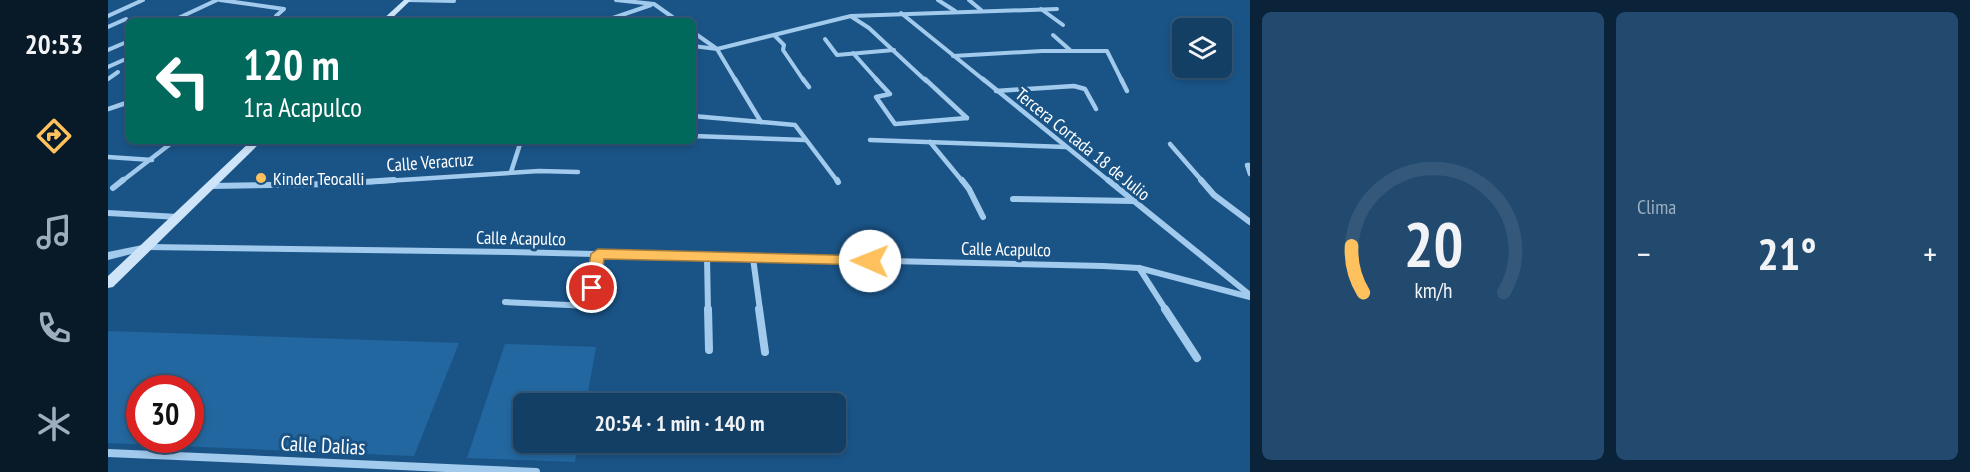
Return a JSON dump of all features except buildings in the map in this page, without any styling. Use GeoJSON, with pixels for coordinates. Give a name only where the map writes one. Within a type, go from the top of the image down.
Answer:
{"type":"FeatureCollection","features":[{"type":"Feature","properties":{"kind":"main road"},"geometry":{"type":"LineString","coordinates":[[388,18],[408,0]]}},
{"type":"Feature","properties":{"kind":"main road"},"geometry":{"type":"LineString","coordinates":[[108,284],[254,144]]}},
{"type":"Feature","properties":{"kind":"street"},"geometry":{"type":"LineString","coordinates":[[108,15],[143,0]]}},
{"type":"Feature","properties":{"kind":"street"},"geometry":{"type":"LineString","coordinates":[[178,18],[219,0],[284,9],[276,16]]}},
{"type":"Feature","properties":{"kind":"street"},"geometry":{"type":"LineString","coordinates":[[408,0],[454,1]]}},
{"type":"Feature","properties":{"kind":"street"},"geometry":{"type":"LineString","coordinates":[[616,0],[654,4],[674,18]]}},
{"type":"Feature","properties":{"kind":"street"},"geometry":{"type":"LineString","coordinates":[[938,0],[955,11]]}},
{"type":"Feature","properties":{"kind":"street"},"geometry":{"type":"LineString","coordinates":[[969,0],[981,10]]}},
{"type":"Feature","properties":{"kind":"street"},"geometry":{"type":"LineString","coordinates":[[613,18],[654,4]]}},
{"type":"Feature","properties":{"kind":"street"},"geometry":{"type":"LineString","coordinates":[[1041,9],[1063,25]]}},
{"type":"Feature","properties":{"kind":"street"},"geometry":{"type":"LineString","coordinates":[[696,46],[717,49],[851,16],[901,12],[1057,9]]}},
{"type":"Feature","properties":{"kind":"street","name":"Tercera Cortada 18 de Julio"},"geometry":{"type":"LineString","coordinates":[[901,12],[995,91],[1250,296]]}},
{"type":"Feature","properties":{"kind":"street"},"geometry":{"type":"LineString","coordinates":[[851,16],[869,27],[967,118],[895,124],[876,97],[890,94],[853,53]]}},
{"type":"Feature","properties":{"kind":"street"},"geometry":{"type":"LineString","coordinates":[[108,27],[126,19]]}},
{"type":"Feature","properties":{"kind":"street"},"geometry":{"type":"LineString","coordinates":[[696,34],[717,49],[761,122]]}},
{"type":"Feature","properties":{"kind":"street"},"geometry":{"type":"LineString","coordinates":[[774,35],[784,45],[783,50],[809,87]]}},
{"type":"Feature","properties":{"kind":"street"},"geometry":{"type":"LineString","coordinates":[[1053,35],[1070,50]]}},
{"type":"Feature","properties":{"kind":"street"},"geometry":{"type":"LineString","coordinates":[[825,39],[837,55],[894,50]]}},
{"type":"Feature","properties":{"kind":"street"},"geometry":{"type":"LineString","coordinates":[[108,50],[126,41]]}},
{"type":"Feature","properties":{"kind":"street"},"geometry":{"type":"LineString","coordinates":[[952,56],[1070,50],[1107,51],[1127,91]]}},
{"type":"Feature","properties":{"kind":"street"},"geometry":{"type":"LineString","coordinates":[[108,69],[126,59]]}},
{"type":"Feature","properties":{"kind":"street"},"geometry":{"type":"LineString","coordinates":[[108,69],[118,72],[108,79]]}},
{"type":"Feature","properties":{"kind":"street"},"geometry":{"type":"LineString","coordinates":[[995,91],[1074,86],[1085,88],[1096,109]]}},
{"type":"Feature","properties":{"kind":"street"},"geometry":{"type":"LineString","coordinates":[[108,108],[126,103]]}},
{"type":"Feature","properties":{"kind":"street"},"geometry":{"type":"LineString","coordinates":[[108,113],[120,105]]}},
{"type":"Feature","properties":{"kind":"street"},"geometry":{"type":"LineString","coordinates":[[696,116],[795,125],[838,182]]}},
{"type":"Feature","properties":{"kind":"street"},"geometry":{"type":"LineString","coordinates":[[696,136],[806,140]]}},
{"type":"Feature","properties":{"kind":"street"},"geometry":{"type":"LineString","coordinates":[[870,140],[1066,147]]}},
{"type":"Feature","properties":{"kind":"street"},"geometry":{"type":"LineString","coordinates":[[930,142],[969,189],[983,217]]}},
{"type":"Feature","properties":{"kind":"street"},"geometry":{"type":"LineString","coordinates":[[113,188],[170,144]]}},
{"type":"Feature","properties":{"kind":"street"},"geometry":{"type":"LineString","coordinates":[[511,172],[520,144]]}},
{"type":"Feature","properties":{"kind":"street"},"geometry":{"type":"LineString","coordinates":[[1170,144],[1214,195],[1250,222]]}},
{"type":"Feature","properties":{"kind":"street"},"geometry":{"type":"LineString","coordinates":[[108,157],[152,159]]}},
{"type":"Feature","properties":{"kind":"street"},"geometry":{"type":"LineString","coordinates":[[1248,165],[1250,174]]}},
{"type":"Feature","properties":{"kind":"street","name":"Calle Veracruz"},"geometry":{"type":"LineString","coordinates":[[211,186],[334,184],[511,172],[578,172]]}},
{"type":"Feature","properties":{"kind":"street"},"geometry":{"type":"LineString","coordinates":[[1013,199],[1134,201]]}},
{"type":"Feature","properties":{"kind":"street"},"geometry":{"type":"LineString","coordinates":[[108,213],[178,217]]}},
{"type":"Feature","properties":{"kind":"street"},"geometry":{"type":"LineString","coordinates":[[108,256],[147,247]]}},
{"type":"Feature","properties":{"kind":"street","name":"Calle Acapulco"},"geometry":{"type":"LineString","coordinates":[[147,247],[598,254],[1139,268],[1250,296]]}},
{"type":"Feature","properties":{"kind":"street"},"geometry":{"type":"LineString","coordinates":[[505,302],[590,306],[598,254]]}},
{"type":"Feature","properties":{"kind":"street"},"geometry":{"type":"LineString","coordinates":[[707,257],[709,350]]}},
{"type":"Feature","properties":{"kind":"street"},"geometry":{"type":"LineString","coordinates":[[753,258],[765,352]]}},
{"type":"Feature","properties":{"kind":"street"},"geometry":{"type":"LineString","coordinates":[[1139,268],[1197,358]]}},
{"type":"Feature","properties":{"kind":"street","name":"Calle Dalias"},"geometry":{"type":"LineString","coordinates":[[108,453],[536,472]]}},
{"type":"Feature","properties":{"kind":"shaded area"},"geometry":{"type":"Polygon","coordinates":[[[108,331],[459,343],[414,456],[204,447],[204,375],[126,375],[126,444],[108,443],[108,331]]]}},
{"type":"Feature","properties":{"kind":"shaded area"},"geometry":{"type":"Polygon","coordinates":[[[505,344],[596,347],[588,393],[513,393],[513,453],[576,453],[575,462],[467,458],[505,344]]]}},
{"type":"Feature","properties":{"kind":"place","name":"Kinder Teocalli"},"geometry":{"type":"Point","coordinates":[261,178]}},
{"type":"Feature","properties":{"kind":"route"},"geometry":{"type":"LineString","coordinates":[[592,288],[598,254],[870,261]]}}]}
